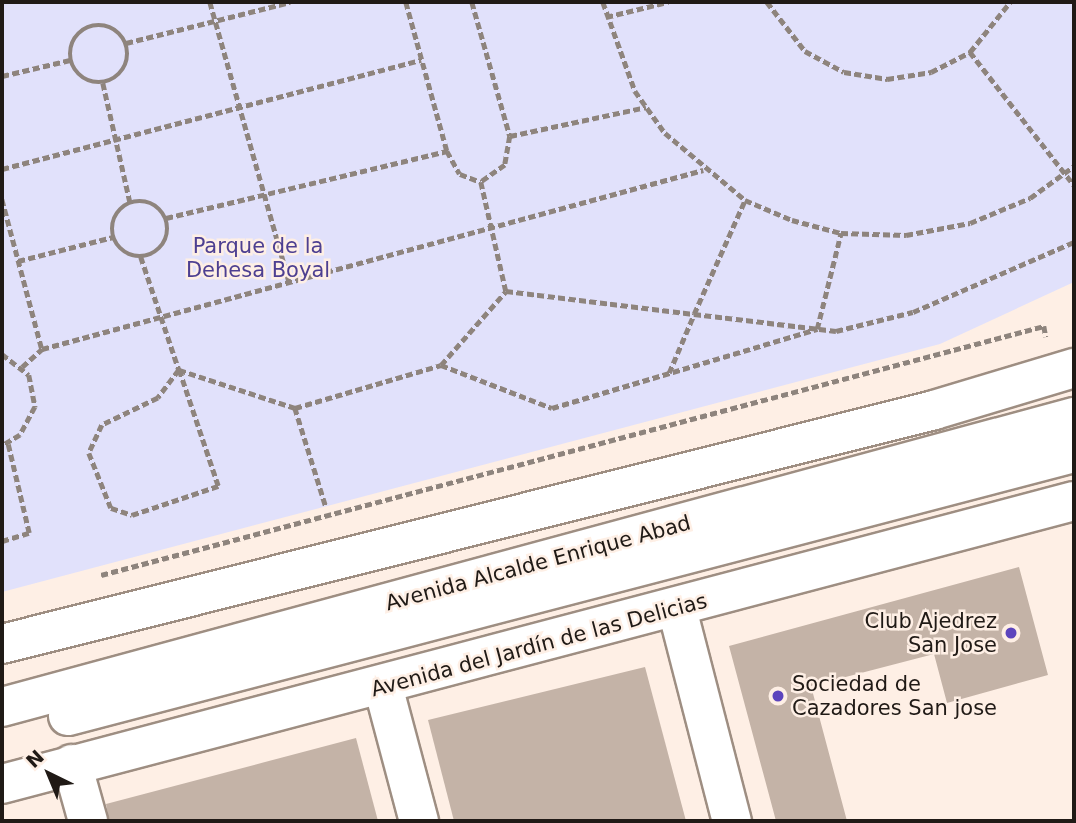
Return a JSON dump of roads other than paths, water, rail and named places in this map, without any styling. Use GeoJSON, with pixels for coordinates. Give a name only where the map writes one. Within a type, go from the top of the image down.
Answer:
{"type":"FeatureCollection","features":[{"type":"Feature","properties":{"kind":"street"},"geometry":{"type":"LineString","coordinates":[[2,644],[934,410],[1074,368]]}},
{"type":"Feature","properties":{"kind":"street","name":"Avenida Alcalde Enrique Abad"},"geometry":{"type":"LineString","coordinates":[[2,707],[1074,417]]}},
{"type":"Feature","properties":{"kind":"street","name":"Avenida Alcalde Enrique Abad"},"geometry":{"type":"LineString","coordinates":[[2,734],[1074,453]]}},
{"type":"Feature","properties":{"kind":"street","name":"Avenida del Jardín de las Delicias"},"geometry":{"type":"LineString","coordinates":[[2,784],[72,764],[383,687],[1074,500]]}},
{"type":"Feature","properties":{"kind":"street"},"geometry":{"type":"LineString","coordinates":[[677,609],[732,821]]}},
{"type":"Feature","properties":{"kind":"street"},"geometry":{"type":"LineString","coordinates":[[383,687],[419,821]]}},
{"type":"Feature","properties":{"kind":"street"},"geometry":{"type":"LineString","coordinates":[[72,764],[88,821]]}},
{"type":"Feature","properties":{"kind":"place","name":"Club Ajedrez San Jose"},"geometry":{"type":"Point","coordinates":[1011,633]}},
{"type":"Feature","properties":{"kind":"place","name":"Sociedad de Cazadores San jose"},"geometry":{"type":"Point","coordinates":[778,696]}},
{"type":"Feature","properties":{"kind":"park label","name":"Parque de la Dehesa Boyal"},"geometry":{"type":"Point","coordinates":[258,258]}}]}
